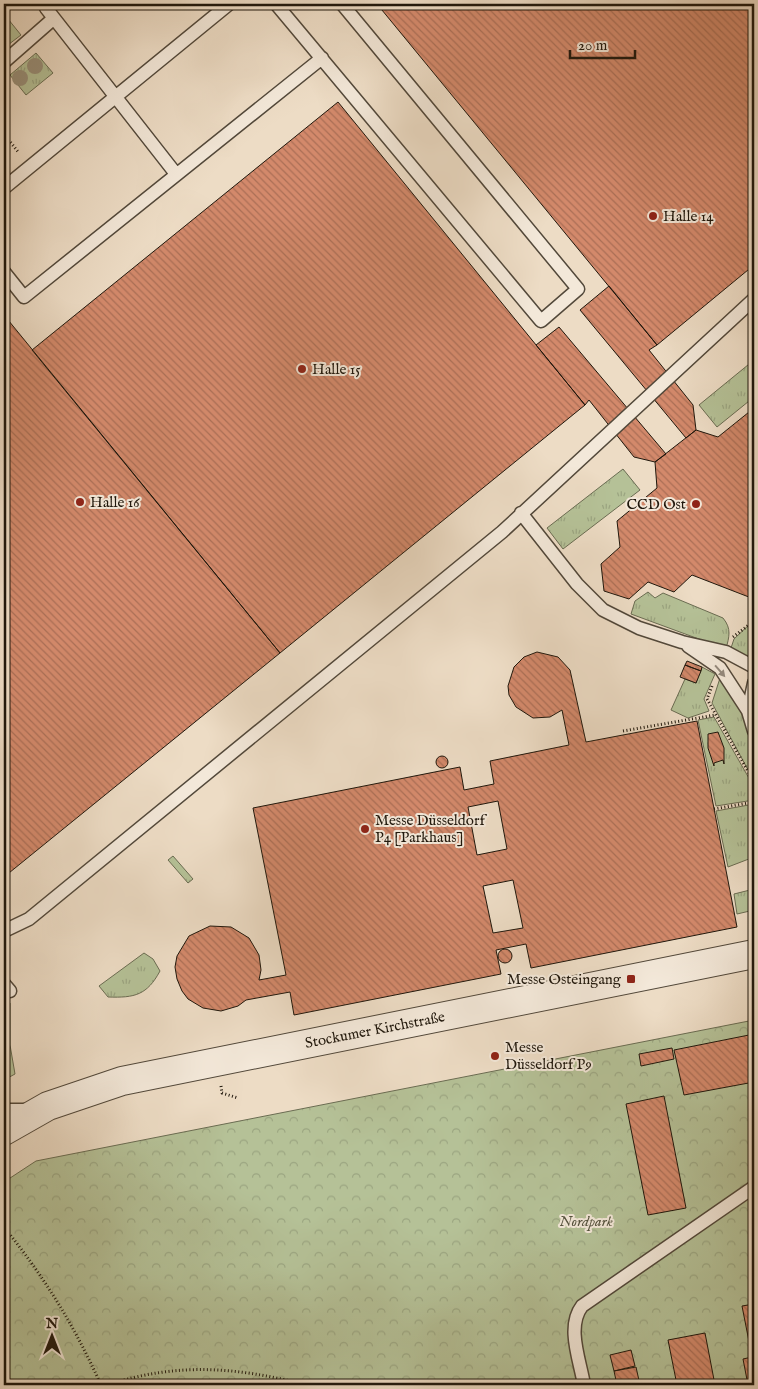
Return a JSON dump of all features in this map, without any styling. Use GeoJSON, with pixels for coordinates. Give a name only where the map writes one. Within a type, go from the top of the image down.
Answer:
{"type":"FeatureCollection","features":[{"type":"Feature","properties":{"kind":"street","name":"Stockumer Kirchstraße"},"geometry":{"type":"LineString","coordinates":[[4,1131],[39,1110],[122,1081],[754,954]]}},
{"type":"Feature","properties":{"kind":"lane"},"geometry":{"type":"LineString","coordinates":[[4,188],[229,4]]}},
{"type":"Feature","properties":{"kind":"lane"},"geometry":{"type":"LineString","coordinates":[[276,4],[540,321],[578,289],[342,4]]}},
{"type":"Feature","properties":{"kind":"lane"},"geometry":{"type":"LineString","coordinates":[[47,5],[53,19],[176,174]]}},
{"type":"Feature","properties":{"kind":"lane"},"geometry":{"type":"LineString","coordinates":[[4,62],[53,19]]}},
{"type":"Feature","properties":{"kind":"lane"},"geometry":{"type":"LineString","coordinates":[[4,272],[24,297],[322,58]]}},
{"type":"Feature","properties":{"kind":"lane"},"geometry":{"type":"LineString","coordinates":[[4,931],[29,919],[502,532],[754,299]]}},
{"type":"Feature","properties":{"kind":"lane"},"geometry":{"type":"LineString","coordinates":[[521,513],[577,584],[603,610],[639,628],[682,642],[726,652],[754,667]]}},
{"type":"Feature","properties":{"kind":"lane"},"geometry":{"type":"LineString","coordinates":[[682,642],[720,668],[748,710],[754,731]]}},
{"type":"Feature","properties":{"kind":"lane"},"geometry":{"type":"LineString","coordinates":[[748,710],[754,683]]}},
{"type":"Feature","properties":{"kind":"lane"},"geometry":{"type":"LineString","coordinates":[[4,1110],[39,1110]]}},
{"type":"Feature","properties":{"kind":"lane"},"geometry":{"type":"LineString","coordinates":[[584,1385],[573,1325],[576,1315],[582,1306],[754,1186]]}},
{"type":"Feature","properties":{"kind":"path"},"geometry":{"type":"LineString","coordinates":[[4,134],[30,165]]}},
{"type":"Feature","properties":{"kind":"path"},"geometry":{"type":"LineString","coordinates":[[623,731],[715,715]]}},
{"type":"Feature","properties":{"kind":"path"},"geometry":{"type":"LineString","coordinates":[[714,809],[754,802]]}},
{"type":"Feature","properties":{"kind":"path"},"geometry":{"type":"LineString","coordinates":[[4,1227],[53,1291],[79,1338],[101,1385]]}},
{"type":"Feature","properties":{"kind":"path"},"geometry":{"type":"LineString","coordinates":[[107,1385],[163,1371],[211,1370],[279,1378],[307,1385]]}},
{"type":"Feature","properties":{"kind":"green space"},"geometry":{"type":"Polygon","coordinates":[[[4,14],[21,35],[4,48],[4,14]]]}},
{"type":"Feature","properties":{"kind":"green space"},"geometry":{"type":"Polygon","coordinates":[[[36,53],[53,73],[26,95],[10,75],[36,53]]]}},
{"type":"Feature","properties":{"kind":"green space"},"geometry":{"type":"Polygon","coordinates":[[[754,360],[754,397],[717,427],[699,405],[754,360]]]}},
{"type":"Feature","properties":{"kind":"green space"},"geometry":{"type":"Polygon","coordinates":[[[623,469],[640,490],[563,549],[547,528],[623,469]]]}},
{"type":"Feature","properties":{"kind":"green space"},"geometry":{"type":"Polygon","coordinates":[[[648,592],[655,598],[663,593],[723,618],[729,629],[726,649],[631,614],[635,601],[648,592]]]}},
{"type":"Feature","properties":{"kind":"green space"},"geometry":{"type":"Polygon","coordinates":[[[754,620],[754,660],[731,648],[734,639],[754,620]]]}},
{"type":"Feature","properties":{"kind":"green space"},"geometry":{"type":"Polygon","coordinates":[[[702,667],[715,674],[704,699],[709,711],[688,718],[671,710],[685,679],[696,683],[702,667]]]}},
{"type":"Feature","properties":{"kind":"green space"},"geometry":{"type":"Polygon","coordinates":[[[720,678],[740,709],[754,748],[754,781],[712,703],[720,678]]]}},
{"type":"Feature","properties":{"kind":"green space"},"geometry":{"type":"Polygon","coordinates":[[[714,717],[754,787],[754,800],[716,806],[698,720],[714,717]]]}},
{"type":"Feature","properties":{"kind":"green space"},"geometry":{"type":"Polygon","coordinates":[[[754,804],[754,857],[728,867],[716,811],[754,804]]]}},
{"type":"Feature","properties":{"kind":"green space"},"geometry":{"type":"Polygon","coordinates":[[[173,856],[193,879],[188,883],[168,860],[173,856]]]}},
{"type":"Feature","properties":{"kind":"green space"},"geometry":{"type":"Polygon","coordinates":[[[754,883],[754,910],[737,914],[734,894],[750,890],[754,883]]]}},
{"type":"Feature","properties":{"kind":"green space"},"geometry":{"type":"Polygon","coordinates":[[[144,953],[153,959],[160,971],[155,979],[145,990],[133,996],[108,997],[99,986],[144,953]]]}},
{"type":"Feature","properties":{"kind":"green space"},"geometry":{"type":"Polygon","coordinates":[[[10,1003],[10,1045],[15,1074],[4,1080],[4,1008],[10,1003]]]}},
{"type":"Feature","properties":{"kind":"green space","name":"Nordpark"},"geometry":{"type":"Polygon","coordinates":[[[754,1020],[754,1385],[4,1385],[4,1182],[36,1161],[754,1020]]]}},
{"type":"Feature","properties":{"kind":"building","name":"Halle 14"},"geometry":{"type":"Polygon","coordinates":[[[377,4],[754,4],[754,265],[657,345],[377,4]]]}},
{"type":"Feature","properties":{"kind":"building","name":"Halle 15"},"geometry":{"type":"Polygon","coordinates":[[[338,102],[585,405],[280,653],[32,350],[338,102]]]}},
{"type":"Feature","properties":{"kind":"building"},"geometry":{"type":"Polygon","coordinates":[[[609,286],[657,345],[649,350],[693,405],[696,430],[686,438],[580,310],[609,286]]]}},
{"type":"Feature","properties":{"kind":"building","name":"Halle 16"},"geometry":{"type":"Polygon","coordinates":[[[4,315],[280,653],[4,877],[4,315]]]}},
{"type":"Feature","properties":{"kind":"building"},"geometry":{"type":"Polygon","coordinates":[[[559,327],[666,454],[655,462],[634,457],[589,400],[585,405],[536,345],[559,327]]]}},
{"type":"Feature","properties":{"kind":"building","name":"CCD Ost"},"geometry":{"type":"Polygon","coordinates":[[[754,408],[754,599],[692,575],[674,592],[648,582],[629,599],[604,591],[601,564],[620,547],[617,521],[657,488],[655,462],[696,430],[718,437],[754,408]]]}},
{"type":"Feature","properties":{"kind":"building","name":"Messe Düsseldorf P4 [Parkhaus]"},"geometry":{"type":"Polygon","coordinates":[[[537,652],[558,657],[570,670],[586,742],[697,721],[737,927],[531,968],[526,944],[496,950],[501,974],[294,1015],[290,992],[246,1000],[238,1006],[221,1011],[203,1008],[188,999],[177,979],[175,967],[177,956],[189,936],[210,926],[231,927],[249,938],[259,955],[261,970],[259,980],[286,975],[253,808],[460,767],[464,790],[494,784],[490,761],[569,745],[562,710],[550,717],[533,718],[516,707],[509,695],[508,686],[514,667],[524,657],[537,652]],[[498,801],[468,807],[477,855],[507,849],[498,801]],[[513,880],[483,886],[493,933],[523,928],[513,880]]]}},
{"type":"Feature","properties":{"kind":"building"},"geometry":{"type":"Polygon","coordinates":[[[687,661],[702,667],[701,671],[685,665],[687,661]]]}},
{"type":"Feature","properties":{"kind":"building"},"geometry":{"type":"Polygon","coordinates":[[[685,665],[701,671],[696,683],[680,677],[685,665]]]}},
{"type":"Feature","properties":{"kind":"building"},"geometry":{"type":"Polygon","coordinates":[[[718,732],[724,748],[724,764],[723,760],[714,763],[714,766],[708,748],[708,734],[718,732]]]}},
{"type":"Feature","properties":{"kind":"building"},"geometry":{"type":"Polygon","coordinates":[[[440,756],[444,756],[448,762],[444,768],[440,768],[436,764],[436,760],[440,756]]]}},
{"type":"Feature","properties":{"kind":"building"},"geometry":{"type":"Polygon","coordinates":[[[505,949],[510,951],[512,956],[510,961],[505,963],[500,961],[498,956],[500,951],[505,949]]]}},
{"type":"Feature","properties":{"kind":"building"},"geometry":{"type":"Polygon","coordinates":[[[754,1034],[754,1082],[684,1095],[674,1050],[754,1034]]]}},
{"type":"Feature","properties":{"kind":"building"},"geometry":{"type":"Polygon","coordinates":[[[672,1048],[674,1059],[641,1066],[639,1054],[672,1048]]]}},
{"type":"Feature","properties":{"kind":"building"},"geometry":{"type":"Polygon","coordinates":[[[664,1096],[686,1208],[648,1215],[626,1104],[664,1096]]]}},
{"type":"Feature","properties":{"kind":"building"},"geometry":{"type":"Polygon","coordinates":[[[754,1304],[754,1367],[742,1306],[754,1304]]]}},
{"type":"Feature","properties":{"kind":"building"},"geometry":{"type":"Polygon","coordinates":[[[705,1333],[715,1385],[677,1385],[668,1340],[705,1333]]]}},
{"type":"Feature","properties":{"kind":"building"},"geometry":{"type":"Polygon","coordinates":[[[631,1350],[635,1366],[614,1371],[610,1355],[631,1350]]]}},
{"type":"Feature","properties":{"kind":"building"},"geometry":{"type":"Polygon","coordinates":[[[752,1357],[754,1383],[748,1385],[743,1359],[752,1357]]]}},
{"type":"Feature","properties":{"kind":"building"},"geometry":{"type":"Polygon","coordinates":[[[636,1367],[640,1385],[617,1385],[614,1371],[636,1367]]]}},
{"type":"Feature","properties":{"kind":"place","name":"Halle 14"},"geometry":{"type":"Point","coordinates":[653,216]}},
{"type":"Feature","properties":{"kind":"place","name":"Halle 15"},"geometry":{"type":"Point","coordinates":[302,369]}},
{"type":"Feature","properties":{"kind":"place","name":"Halle 16"},"geometry":{"type":"Point","coordinates":[80,502]}},
{"type":"Feature","properties":{"kind":"place","name":"CCD Ost"},"geometry":{"type":"Point","coordinates":[696,504]}},
{"type":"Feature","properties":{"kind":"place","name":"Messe Düsseldorf P4 [Parkhaus]"},"geometry":{"type":"Point","coordinates":[365,829]}},
{"type":"Feature","properties":{"kind":"place","name":"Messe Osteingang"},"geometry":{"type":"Point","coordinates":[631,979]}},
{"type":"Feature","properties":{"kind":"place","name":"Messe Düsseldorf P9"},"geometry":{"type":"Point","coordinates":[495,1056]}}]}
